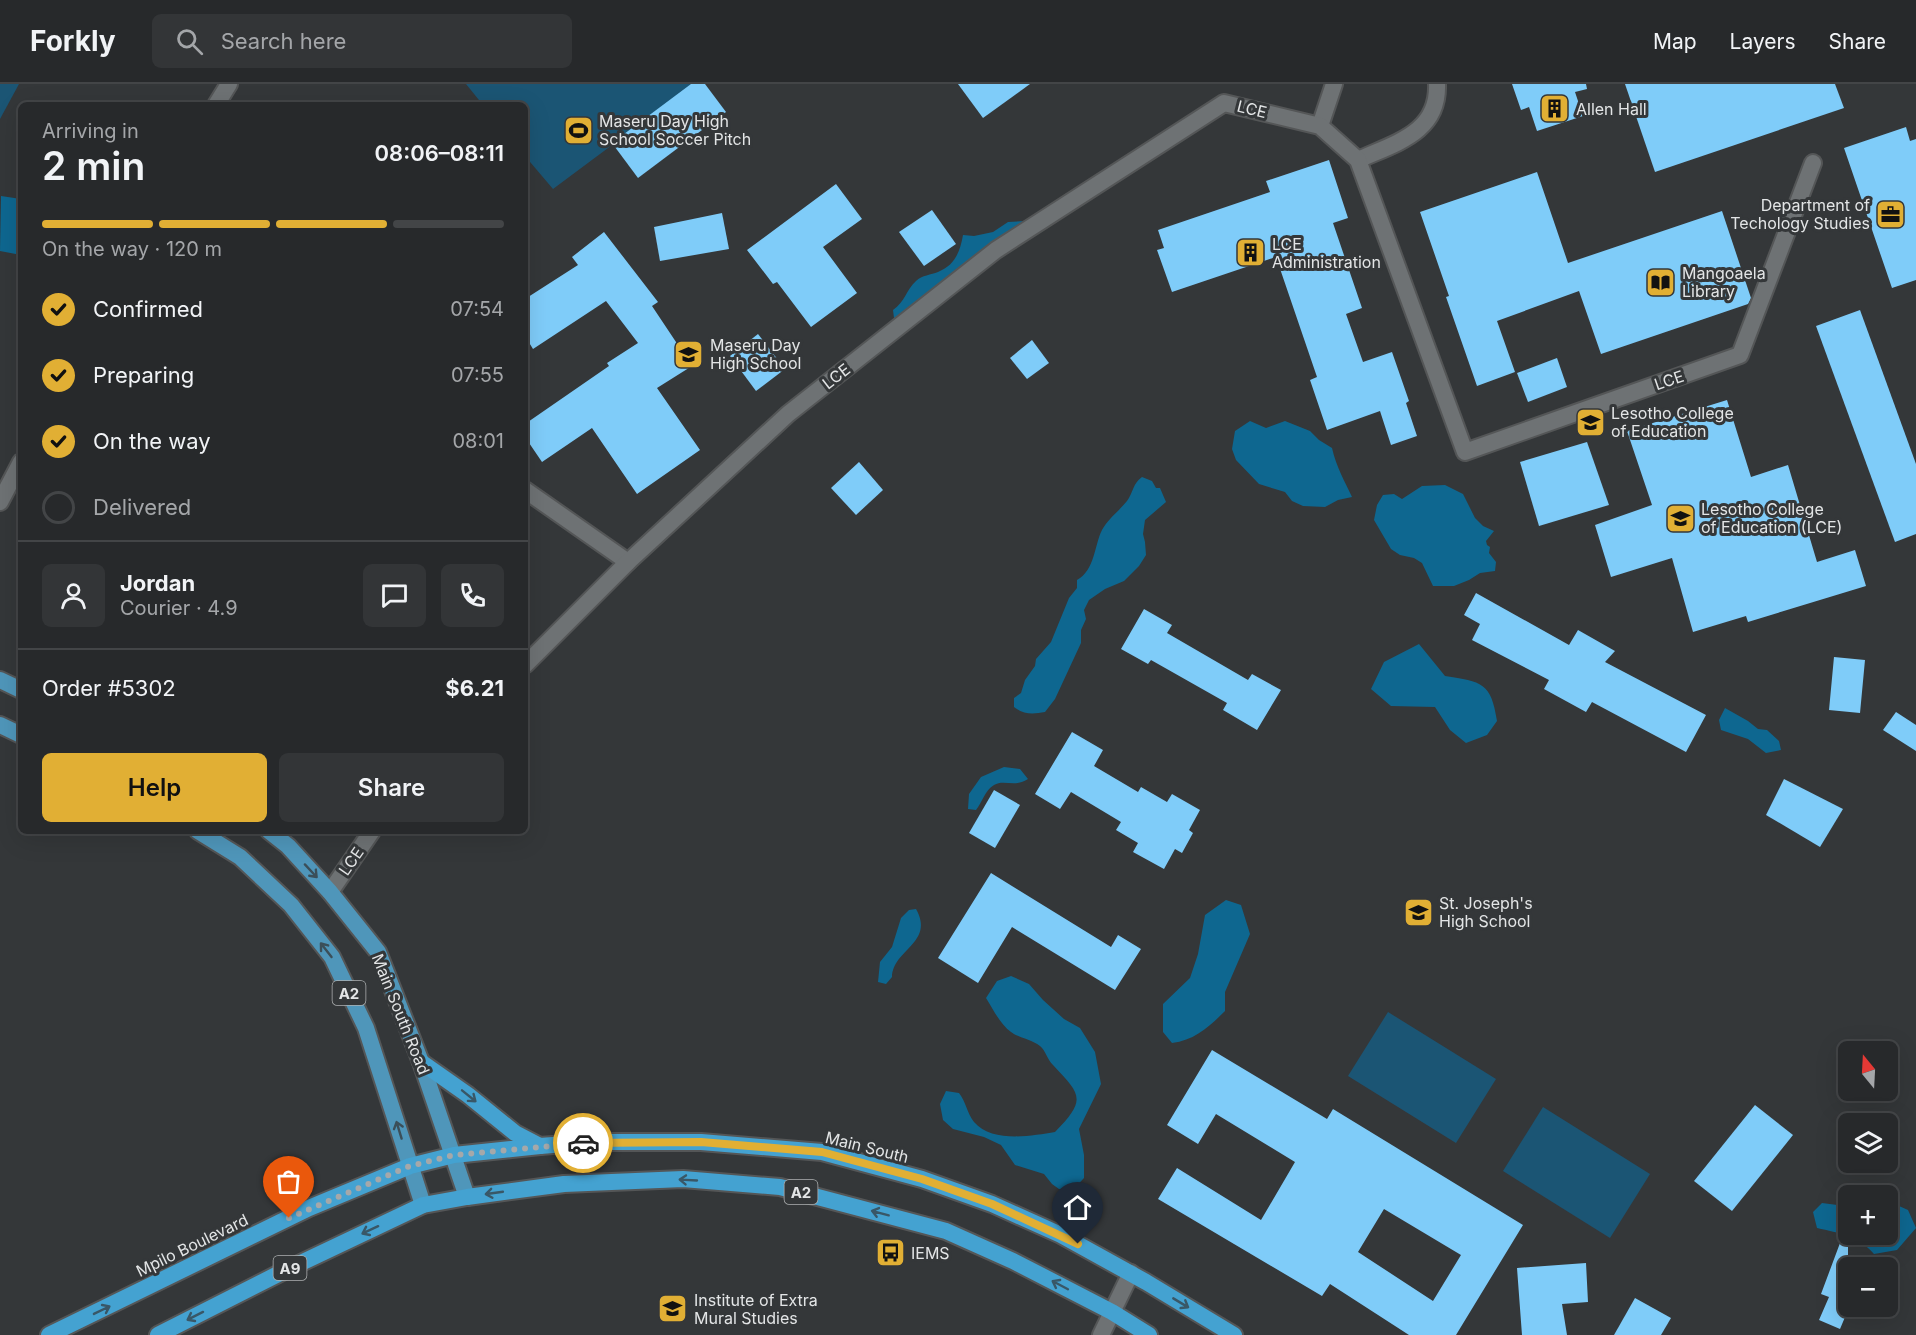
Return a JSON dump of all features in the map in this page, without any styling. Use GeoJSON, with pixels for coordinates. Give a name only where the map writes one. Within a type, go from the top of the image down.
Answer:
{"type":"FeatureCollection","features":[{"type":"Feature","properties":{"kind":"highway"},"geometry":{"type":"LineString","coordinates":[[421,1062],[468,1095],[515,1133],[540,1146]]}},
{"type":"Feature","properties":{"kind":"highway","name":"Main South"},"geometry":{"type":"LineString","coordinates":[[454,1155],[592,1142],[701,1142],[822,1152],[922,1179],[992,1204],[1061,1235],[1131,1273],[1234,1335]]}},
{"type":"Feature","properties":{"kind":"highway","name":"Mpilo Boulevard"},"geometry":{"type":"LineString","coordinates":[[49,1335],[309,1208],[410,1166],[454,1155]]}},
{"type":"Feature","properties":{"kind":"highway","name":"A2"},"geometry":{"type":"LineString","coordinates":[[467,1197],[564,1184],[683,1179],[780,1187],[946,1230],[1013,1261],[1112,1312],[1149,1335]]}},
{"type":"Feature","properties":{"kind":"highway","name":"A9"},"geometry":{"type":"LineString","coordinates":[[158,1335],[284,1271],[423,1205],[467,1197]]}},
{"type":"Feature","properties":{"kind":"main road"},"geometry":{"type":"LineString","coordinates":[[0,680],[18,689]]}},
{"type":"Feature","properties":{"kind":"main road"},"geometry":{"type":"LineString","coordinates":[[0,725],[18,734]]}},
{"type":"Feature","properties":{"kind":"main road","name":"A2"},"geometry":{"type":"LineString","coordinates":[[203,834],[240,857],[291,906],[332,957],[366,1028],[423,1205]]}},
{"type":"Feature","properties":{"kind":"main road","name":"Main South Road"},"geometry":{"type":"LineString","coordinates":[[272,834],[288,846],[330,892],[378,952],[421,1062],[467,1197]]}},
{"type":"Feature","properties":{"kind":"street"},"geometry":{"type":"LineString","coordinates":[[218,102],[229,84]]}},
{"type":"Feature","properties":{"kind":"street"},"geometry":{"type":"LineString","coordinates":[[1320,126],[1334,84]]}},
{"type":"Feature","properties":{"kind":"street"},"geometry":{"type":"LineString","coordinates":[[1358,160],[1408,138],[1422,128],[1432,114],[1438,97],[1437,84]]}},
{"type":"Feature","properties":{"kind":"street","name":"LCE"},"geometry":{"type":"LineString","coordinates":[[528,662],[628,561],[788,414],[996,250],[1224,103],[1320,126],[1358,160],[1465,452],[1740,355],[1813,163]]}},
{"type":"Feature","properties":{"kind":"street"},"geometry":{"type":"LineString","coordinates":[[0,502],[18,468]]}},
{"type":"Feature","properties":{"kind":"street"},"geometry":{"type":"LineString","coordinates":[[528,492],[628,561]]}},
{"type":"Feature","properties":{"kind":"street","name":"LCE"},"geometry":{"type":"LineString","coordinates":[[330,892],[370,834]]}},
{"type":"Feature","properties":{"kind":"street"},"geometry":{"type":"LineString","coordinates":[[1101,1335],[1131,1273]]}},
{"type":"Feature","properties":{"kind":"shaded area"},"geometry":{"type":"Polygon","coordinates":[[[0,84],[19,84],[0,119],[0,84]]]}},
{"type":"Feature","properties":{"kind":"shaded area","name":"Maseru Day High School Soccer Pitch"},"geometry":{"type":"Polygon","coordinates":[[[466,84],[694,84],[553,189],[528,160],[528,102],[481,102],[466,84]]]}},
{"type":"Feature","properties":{"kind":"shaded area"},"geometry":{"type":"Polygon","coordinates":[[[1,196],[18,199],[18,254],[0,251],[1,196]]]}},
{"type":"Feature","properties":{"kind":"shaded area"},"geometry":{"type":"Polygon","coordinates":[[[1026,221],[1025,229],[900,317],[894,318],[893,310],[916,281],[944,269],[953,262],[963,235],[974,236],[993,232],[1008,222],[1026,221]]]}},
{"type":"Feature","properties":{"kind":"shaded area"},"geometry":{"type":"Polygon","coordinates":[[[1250,421],[1266,428],[1285,421],[1310,431],[1332,448],[1352,497],[1338,500],[1325,507],[1303,506],[1292,501],[1285,492],[1259,484],[1236,460],[1232,449],[1235,431],[1250,421]]]}},
{"type":"Feature","properties":{"kind":"shaded area"},"geometry":{"type":"Polygon","coordinates":[[[1142,477],[1152,481],[1156,488],[1160,488],[1166,502],[1145,520],[1143,534],[1146,555],[1124,581],[1105,589],[1089,600],[1084,610],[1086,619],[1081,630],[1081,643],[1055,699],[1045,712],[1029,713],[1018,710],[1014,707],[1014,698],[1021,693],[1025,680],[1035,666],[1036,659],[1051,642],[1069,598],[1077,588],[1077,580],[1083,576],[1091,564],[1102,530],[1127,501],[1142,477]]]}},
{"type":"Feature","properties":{"kind":"shaded area"},"geometry":{"type":"Polygon","coordinates":[[[1445,485],[1463,494],[1475,518],[1483,526],[1494,531],[1486,541],[1490,547],[1489,553],[1496,562],[1495,571],[1480,573],[1454,586],[1433,586],[1422,563],[1391,549],[1374,520],[1377,505],[1383,495],[1394,494],[1402,499],[1422,486],[1445,485]]]}},
{"type":"Feature","properties":{"kind":"shaded area"},"geometry":{"type":"Polygon","coordinates":[[[1419,644],[1445,676],[1468,680],[1483,686],[1488,691],[1495,708],[1497,721],[1487,735],[1466,743],[1450,730],[1435,707],[1391,706],[1371,689],[1384,662],[1419,644]]]}},
{"type":"Feature","properties":{"kind":"shaded area"},"geometry":{"type":"Polygon","coordinates":[[[1725,708],[1758,729],[1767,730],[1779,741],[1781,750],[1766,753],[1748,739],[1721,730],[1719,720],[1725,708]]]}},
{"type":"Feature","properties":{"kind":"shaded area"},"geometry":{"type":"Polygon","coordinates":[[[1004,767],[1020,769],[1028,779],[1019,783],[994,785],[988,790],[976,810],[968,809],[969,794],[981,777],[1004,767]]]}},
{"type":"Feature","properties":{"kind":"shaded area"},"geometry":{"type":"Polygon","coordinates":[[[1226,900],[1241,905],[1250,934],[1225,992],[1225,1011],[1201,1032],[1188,1039],[1172,1043],[1163,1032],[1163,1004],[1190,978],[1198,954],[1205,915],[1226,900]]]}},
{"type":"Feature","properties":{"kind":"shaded area"},"geometry":{"type":"Polygon","coordinates":[[[916,909],[920,921],[917,938],[899,959],[892,977],[886,984],[878,982],[880,962],[892,947],[901,918],[909,910],[916,909]]]}},
{"type":"Feature","properties":{"kind":"shaded area"},"geometry":{"type":"Polygon","coordinates":[[[1011,976],[1029,984],[1064,1019],[1080,1028],[1095,1052],[1101,1084],[1079,1129],[1084,1155],[1084,1178],[1071,1192],[1059,1189],[1044,1174],[1015,1165],[1001,1145],[984,1137],[953,1129],[943,1120],[940,1104],[946,1091],[959,1093],[972,1119],[982,1129],[1001,1135],[1024,1136],[1055,1132],[1076,1104],[1076,1097],[1070,1083],[1051,1063],[1042,1048],[1007,1029],[986,998],[997,981],[1011,976]]]}},
{"type":"Feature","properties":{"kind":"shaded area"},"geometry":{"type":"Polygon","coordinates":[[[1388,1012],[1496,1079],[1456,1143],[1348,1076],[1388,1012]]]}},
{"type":"Feature","properties":{"kind":"shaded area"},"geometry":{"type":"Polygon","coordinates":[[[1543,1107],[1650,1174],[1610,1238],[1503,1171],[1543,1107]]]}},
{"type":"Feature","properties":{"kind":"shaded area"},"geometry":{"type":"Polygon","coordinates":[[[1822,1203],[1838,1205],[1838,1233],[1817,1228],[1813,1212],[1822,1203]]]}},
{"type":"Feature","properties":{"kind":"shaded area"},"geometry":{"type":"Polygon","coordinates":[[[1898,1205],[1908,1210],[1916,1228],[1897,1250],[1874,1254],[1864,1245],[1898,1245],[1898,1205]]]}},
{"type":"Feature","properties":{"kind":"building"},"geometry":{"type":"Polygon","coordinates":[[[691,84],[705,84],[726,112],[638,178],[612,143],[691,84]]]}},
{"type":"Feature","properties":{"kind":"building"},"geometry":{"type":"Polygon","coordinates":[[[958,84],[1030,84],[983,118],[958,84]]]}},
{"type":"Feature","properties":{"kind":"building","name":"Allen Hall"},"geometry":{"type":"Polygon","coordinates":[[[1512,84],[1586,84],[1587,89],[1575,92],[1583,116],[1537,131],[1529,107],[1521,110],[1512,84]]]}},
{"type":"Feature","properties":{"kind":"building"},"geometry":{"type":"Polygon","coordinates":[[[1625,84],[1835,84],[1844,108],[1655,172],[1625,84]]]}},
{"type":"Feature","properties":{"kind":"building","name":"Department of Techology Studies"},"geometry":{"type":"Polygon","coordinates":[[[1906,127],[1910,141],[1916,139],[1916,280],[1892,288],[1844,148],[1906,127]]]}},
{"type":"Feature","properties":{"kind":"building","name":"LCE Administration"},"geometry":{"type":"Polygon","coordinates":[[[1329,160],[1348,218],[1333,223],[1362,308],[1346,314],[1363,362],[1392,352],[1409,401],[1406,403],[1417,436],[1391,445],[1380,411],[1327,430],[1310,380],[1317,377],[1276,257],[1172,292],[1157,250],[1164,248],[1158,230],[1270,192],[1266,181],[1329,160]]]}},
{"type":"Feature","properties":{"kind":"building"},"geometry":{"type":"Polygon","coordinates":[[[1537,172],[1568,263],[1722,211],[1751,298],[1748,304],[1601,354],[1579,291],[1497,321],[1515,372],[1477,386],[1420,212],[1537,172]]]}},
{"type":"Feature","properties":{"kind":"building"},"geometry":{"type":"Polygon","coordinates":[[[836,184],[862,219],[823,247],[857,293],[811,327],[777,282],[773,284],[747,250],[836,184]]]}},
{"type":"Feature","properties":{"kind":"building"},"geometry":{"type":"Polygon","coordinates":[[[932,210],[956,244],[924,266],[899,232],[932,210]]]}},
{"type":"Feature","properties":{"kind":"building"},"geometry":{"type":"Polygon","coordinates":[[[722,213],[729,249],[660,261],[654,227],[722,213]]]}},
{"type":"Feature","properties":{"kind":"building"},"geometry":{"type":"Polygon","coordinates":[[[604,232],[658,302],[652,306],[692,366],[657,388],[700,450],[637,494],[592,428],[542,462],[528,441],[528,422],[609,366],[607,363],[638,343],[606,301],[533,349],[528,341],[528,297],[578,265],[572,257],[604,232]]]}},
{"type":"Feature","properties":{"kind":"building"},"geometry":{"type":"Polygon","coordinates":[[[1860,310],[1916,464],[1916,534],[1895,542],[1816,326],[1860,310]]]}},
{"type":"Feature","properties":{"kind":"building"},"geometry":{"type":"Polygon","coordinates":[[[758,334],[785,369],[756,391],[730,356],[758,334]]]}},
{"type":"Feature","properties":{"kind":"building"},"geometry":{"type":"Polygon","coordinates":[[[1032,340],[1049,363],[1027,379],[1010,358],[1032,340]]]}},
{"type":"Feature","properties":{"kind":"building"},"geometry":{"type":"Polygon","coordinates":[[[1557,358],[1567,387],[1528,402],[1517,373],[1557,358]]]}},
{"type":"Feature","properties":{"kind":"building"},"geometry":{"type":"Polygon","coordinates":[[[1727,400],[1751,477],[1788,465],[1817,562],[1855,550],[1866,586],[1748,622],[1746,616],[1693,632],[1672,558],[1611,577],[1595,525],[1652,505],[1627,431],[1727,400]]]}},
{"type":"Feature","properties":{"kind":"building"},"geometry":{"type":"Polygon","coordinates":[[[1587,442],[1609,505],[1539,526],[1520,462],[1587,442]]]}},
{"type":"Feature","properties":{"kind":"building"},"geometry":{"type":"Polygon","coordinates":[[[859,462],[883,490],[856,515],[831,488],[859,462]]]}},
{"type":"Feature","properties":{"kind":"building"},"geometry":{"type":"Polygon","coordinates":[[[1476,593],[1569,645],[1578,630],[1615,651],[1605,662],[1706,715],[1686,752],[1592,702],[1586,712],[1544,689],[1549,680],[1472,640],[1480,624],[1464,615],[1476,593]]]}},
{"type":"Feature","properties":{"kind":"building"},"geometry":{"type":"Polygon","coordinates":[[[1144,609],[1172,625],[1167,633],[1248,680],[1252,674],[1281,690],[1257,730],[1223,710],[1227,703],[1151,660],[1148,664],[1121,649],[1144,609]]]}},
{"type":"Feature","properties":{"kind":"building"},"geometry":{"type":"Polygon","coordinates":[[[1834,657],[1865,660],[1860,713],[1829,710],[1834,657]]]}},
{"type":"Feature","properties":{"kind":"building"},"geometry":{"type":"Polygon","coordinates":[[[1896,712],[1916,725],[1916,751],[1883,730],[1896,712]]]}},
{"type":"Feature","properties":{"kind":"building"},"geometry":{"type":"Polygon","coordinates":[[[1072,732],[1103,750],[1094,766],[1138,792],[1141,787],[1167,802],[1172,794],[1200,810],[1189,830],[1193,833],[1182,853],[1175,849],[1164,869],[1133,852],[1138,843],[1116,830],[1121,822],[1071,792],[1060,809],[1035,794],[1072,732]]]}},
{"type":"Feature","properties":{"kind":"building"},"geometry":{"type":"Polygon","coordinates":[[[1784,779],[1843,809],[1820,847],[1766,815],[1784,779]]]}},
{"type":"Feature","properties":{"kind":"building"},"geometry":{"type":"Polygon","coordinates":[[[994,790],[1020,805],[995,848],[969,833],[994,790]]]}},
{"type":"Feature","properties":{"kind":"building"},"geometry":{"type":"Polygon","coordinates":[[[991,873],[1111,947],[1118,935],[1141,949],[1115,990],[1012,927],[978,983],[938,958],[991,873]]]}},
{"type":"Feature","properties":{"kind":"building"},"geometry":{"type":"Polygon","coordinates":[[[1212,1050],[1327,1119],[1333,1109],[1523,1225],[1456,1335],[1409,1335],[1330,1284],[1322,1296],[1158,1199],[1177,1168],[1261,1220],[1295,1162],[1216,1114],[1198,1144],[1167,1125],[1212,1050]],[[1384,1209],[1358,1252],[1433,1301],[1461,1255],[1384,1209]]]}},
{"type":"Feature","properties":{"kind":"building"},"geometry":{"type":"Polygon","coordinates":[[[1755,1105],[1793,1135],[1732,1211],[1694,1181],[1755,1105]]]}},
{"type":"Feature","properties":{"kind":"building"},"geometry":{"type":"Polygon","coordinates":[[[1839,1245],[1848,1245],[1848,1257],[1838,1257],[1838,1317],[1845,1317],[1840,1329],[1819,1320],[1829,1297],[1821,1294],[1839,1245]]]}},
{"type":"Feature","properties":{"kind":"building"},"geometry":{"type":"Polygon","coordinates":[[[1586,1263],[1588,1302],[1562,1304],[1567,1335],[1522,1335],[1517,1268],[1586,1263]]]}},
{"type":"Feature","properties":{"kind":"building"},"geometry":{"type":"Polygon","coordinates":[[[1635,1298],[1671,1318],[1661,1335],[1614,1335],[1635,1298]]]}},
{"type":"Feature","properties":{"kind":"way so far"},"geometry":{"type":"LineString","coordinates":[[289,1218],[410,1166],[454,1155],[583,1143]]}},
{"type":"Feature","properties":{"kind":"place","name":"Allen Hall"},"geometry":{"type":"Point","coordinates":[1555,109]}},
{"type":"Feature","properties":{"kind":"place","name":"Maseru Day High School Soccer Pitch"},"geometry":{"type":"Point","coordinates":[578,130]}},
{"type":"Feature","properties":{"kind":"place","name":"Department of Techology Studies"},"geometry":{"type":"Point","coordinates":[1891,214]}},
{"type":"Feature","properties":{"kind":"place","name":"LCE Administration"},"geometry":{"type":"Point","coordinates":[1251,253]}},
{"type":"Feature","properties":{"kind":"place","name":"Mangoaela Library"},"geometry":{"type":"Point","coordinates":[1661,282]}},
{"type":"Feature","properties":{"kind":"place","name":"Maseru Day High School"},"geometry":{"type":"Point","coordinates":[689,354]}},
{"type":"Feature","properties":{"kind":"place","name":"Lesotho College of Education"},"geometry":{"type":"Point","coordinates":[1590,422]}},
{"type":"Feature","properties":{"kind":"place","name":"Lesotho College of Education (LCE)"},"geometry":{"type":"Point","coordinates":[1680,518]}},
{"type":"Feature","properties":{"kind":"place","name":"St. Joseph's High School"},"geometry":{"type":"Point","coordinates":[1418,912]}},
{"type":"Feature","properties":{"kind":"place","name":"IEMS"},"geometry":{"type":"Point","coordinates":[890,1253]}},
{"type":"Feature","properties":{"kind":"place","name":"Institute of Extra Mural Studies"},"geometry":{"type":"Point","coordinates":[673,1309]}},
{"type":"Feature","properties":{"kind":"route"},"geometry":{"type":"LineString","coordinates":[[583,1143],[701,1142],[822,1152],[922,1179],[992,1204],[1078,1244]]}}]}
